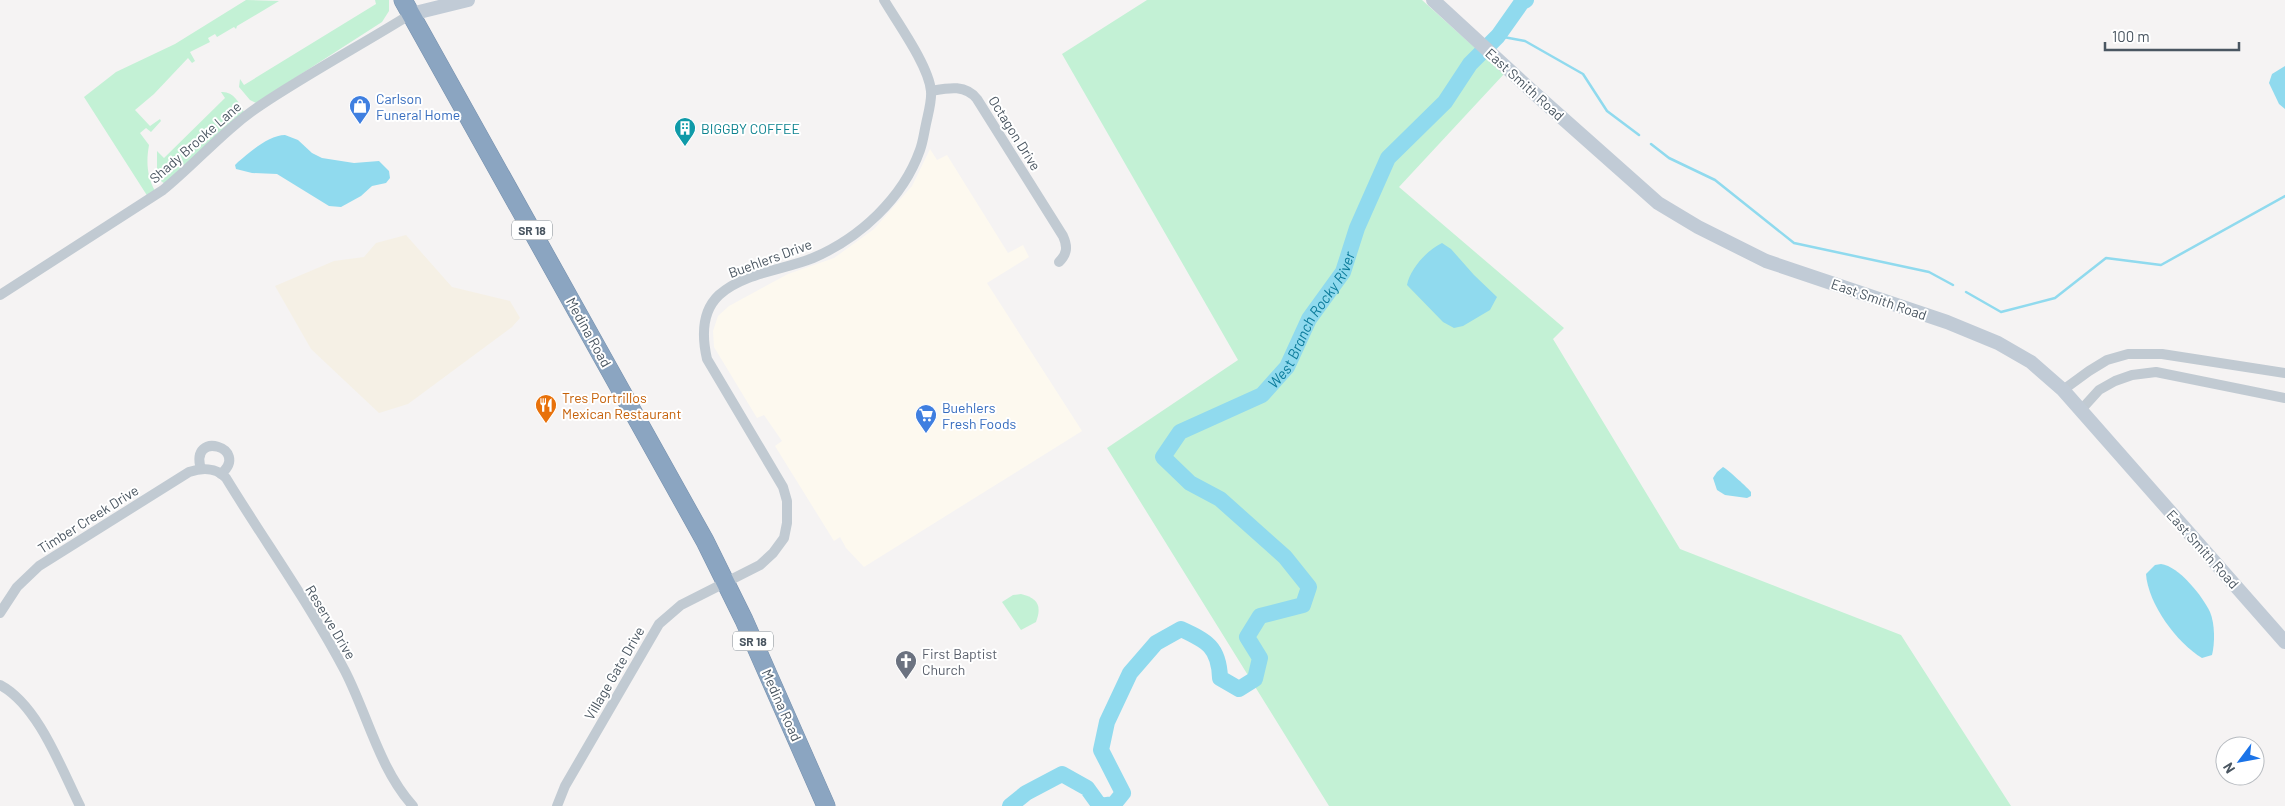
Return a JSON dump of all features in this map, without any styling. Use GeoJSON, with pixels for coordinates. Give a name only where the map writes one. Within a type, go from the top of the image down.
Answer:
{"type":"FeatureCollection","features":[{"type":"Feature","properties":{"kind":"highway","name":"Medina Road"},"geometry":{"type":"LineString","coordinates":[[407,7],[679,492],[754,643],[826,806]]}},
{"type":"Feature","properties":{"kind":"street"},"geometry":{"type":"LineString","coordinates":[[407,7],[468,0]]}},
{"type":"Feature","properties":{"kind":"street"},"geometry":{"type":"LineString","coordinates":[[884,0],[920,62],[931,91]]}},
{"type":"Feature","properties":{"kind":"street","name":"East Smith Road"},"geometry":{"type":"LineString","coordinates":[[1433,0],[1658,203],[1766,261],[1947,322],[1998,343],[2031,362],[2063,390],[2285,642]]}},
{"type":"Feature","properties":{"kind":"street","name":"Shady Brooke Lane"},"geometry":{"type":"LineString","coordinates":[[0,295],[163,190],[234,126],[261,105],[407,7]]}},
{"type":"Feature","properties":{"kind":"street","name":"Octagon Drive"},"geometry":{"type":"LineString","coordinates":[[931,91],[963,89],[973,93],[1063,236],[1066,248],[1065,256],[1059,262]]}},
{"type":"Feature","properties":{"kind":"street","name":"Buehlers Drive"},"geometry":{"type":"LineString","coordinates":[[726,584],[760,565],[773,553],[784,538],[787,523],[787,501],[783,487],[707,359],[704,343],[705,318],[717,296],[737,283],[813,258],[842,243],[870,222],[906,179],[919,154],[931,91]]}},
{"type":"Feature","properties":{"kind":"street"},"geometry":{"type":"LineString","coordinates":[[2063,390],[2088,371],[2107,360],[2137,353],[2162,354],[2285,373]]}},
{"type":"Feature","properties":{"kind":"street"},"geometry":{"type":"LineString","coordinates":[[2080,411],[2099,390],[2115,381],[2156,372],[2285,398]]}},
{"type":"Feature","properties":{"kind":"street"},"geometry":{"type":"LineString","coordinates":[[208,446],[218,446],[226,451],[229,460],[226,470],[221,474],[204,469],[199,462],[201,452],[208,446]]}},
{"type":"Feature","properties":{"kind":"street","name":"Timber Creek Drive"},"geometry":{"type":"LineString","coordinates":[[0,613],[17,587],[39,566],[189,472],[204,469]]}},
{"type":"Feature","properties":{"kind":"street","name":"Reserve Drive"},"geometry":{"type":"LineString","coordinates":[[221,474],[331,646],[362,708],[385,765],[397,786],[413,806]]}},
{"type":"Feature","properties":{"kind":"street","name":"Village Gate Drive"},"geometry":{"type":"LineString","coordinates":[[557,806],[565,786],[659,624],[681,605],[726,584]]}},
{"type":"Feature","properties":{"kind":"street"},"geometry":{"type":"LineString","coordinates":[[0,685],[17,696],[36,720],[80,806]]}},
{"type":"Feature","properties":{"kind":"shaded area"},"geometry":{"type":"Polygon","coordinates":[[[930,149],[937,160],[947,155],[1008,253],[1023,245],[1029,257],[987,283],[1082,431],[864,567],[846,548],[840,537],[834,541],[775,446],[782,441],[764,415],[757,418],[714,347],[713,331],[718,316],[729,306],[788,274],[834,258],[874,229],[912,186],[930,149]]]}},
{"type":"Feature","properties":{"kind":"green space"},"geometry":{"type":"Polygon","coordinates":[[[246,0],[279,1],[237,26],[236,29],[234,27],[217,37],[215,34],[208,38],[210,42],[190,52],[195,61],[192,63],[188,58],[154,94],[135,110],[150,126],[160,119],[161,121],[151,132],[146,128],[140,133],[149,145],[148,169],[155,191],[148,197],[84,97],[116,72],[175,44],[246,0]]]}},
{"type":"Feature","properties":{"kind":"green space"},"geometry":{"type":"Polygon","coordinates":[[[375,0],[389,0],[389,11],[382,22],[256,103],[250,100],[239,87],[240,79],[244,85],[376,4],[375,0]]]}},
{"type":"Feature","properties":{"kind":"green space"},"geometry":{"type":"Polygon","coordinates":[[[1147,0],[1422,0],[1504,74],[1399,187],[1564,328],[1553,339],[1680,549],[1901,635],[2011,806],[1329,806],[1107,448],[1238,360],[1062,54],[1147,0]]]}},
{"type":"Feature","properties":{"kind":"green space"},"geometry":{"type":"Polygon","coordinates":[[[221,92],[232,95],[244,112],[165,184],[157,178],[157,151],[164,158],[225,98],[221,92]]]}},
{"type":"Feature","properties":{"kind":"green space"},"geometry":{"type":"Polygon","coordinates":[[[1021,594],[1035,600],[1039,611],[1036,622],[1021,630],[1002,602],[1013,595],[1021,594]]]}},
{"type":"Feature","properties":{"kind":"sand"},"geometry":{"type":"Polygon","coordinates":[[[406,235],[452,287],[510,301],[520,318],[512,327],[408,404],[379,413],[311,349],[275,286],[334,261],[364,257],[376,243],[406,235]]]}},
{"type":"Feature","properties":{"kind":"water"},"geometry":{"type":"Polygon","coordinates":[[[2285,66],[2285,109],[2279,104],[2269,83],[2272,74],[2285,66]]]}},
{"type":"Feature","properties":{"kind":"water"},"geometry":{"type":"Polygon","coordinates":[[[285,135],[298,140],[312,153],[322,158],[354,163],[379,161],[389,171],[390,178],[386,183],[372,186],[361,196],[341,207],[329,206],[277,174],[252,173],[236,169],[235,165],[260,145],[273,138],[285,135]]]}},
{"type":"Feature","properties":{"kind":"water"},"geometry":{"type":"Polygon","coordinates":[[[1442,243],[1451,249],[1497,297],[1490,310],[1463,326],[1454,328],[1443,322],[1407,285],[1415,267],[1420,261],[1431,250],[1442,243]]]}},
{"type":"Feature","properties":{"kind":"water"},"geometry":{"type":"Polygon","coordinates":[[[1723,467],[1750,490],[1751,496],[1747,498],[1725,495],[1717,490],[1713,478],[1723,467]]]}},
{"type":"Feature","properties":{"kind":"water"},"geometry":{"type":"Polygon","coordinates":[[[2155,565],[2168,566],[2183,576],[2207,606],[2214,628],[2212,655],[2202,658],[2192,651],[2174,633],[2158,610],[2148,586],[2146,574],[2155,565]]]}},
{"type":"Feature","properties":{"kind":"waterway","name":"West Branch Rocky River"},"geometry":{"type":"LineString","coordinates":[[1516,0],[1520,4]]}},
{"type":"Feature","properties":{"kind":"waterway","name":"West Branch Rocky River"},"geometry":{"type":"LineString","coordinates":[[1010,806],[1026,793],[1062,774],[1087,788],[1100,806],[1114,804],[1123,793],[1101,750],[1107,722],[1130,673],[1156,643],[1181,629],[1198,637],[1210,646],[1214,652],[1220,678],[1239,689],[1255,679],[1260,658],[1247,637],[1260,616],[1303,605],[1309,587],[1285,557],[1220,499],[1190,483],[1163,457],[1180,432],[1262,395],[1287,367],[1309,319],[1343,272],[1357,228],[1388,158],[1445,102],[1470,64],[1498,36],[1522,2],[1526,0]]}},
{"type":"Feature","properties":{"kind":"waterway"},"geometry":{"type":"LineString","coordinates":[[1498,36],[1525,41],[1583,74],[1607,111],[1639,135]]}},
{"type":"Feature","properties":{"kind":"waterway"},"geometry":{"type":"LineString","coordinates":[[1651,144],[1669,158],[1715,180],[1794,243],[1929,272],[1953,285]]}},
{"type":"Feature","properties":{"kind":"waterway"},"geometry":{"type":"LineString","coordinates":[[1966,292],[2001,312],[2055,298],[2106,258],[2161,265],[2285,196]]}},
{"type":"Feature","properties":{"kind":"place","name":"Carlson Funeral Home"},"geometry":{"type":"Point","coordinates":[360,125]}},
{"type":"Feature","properties":{"kind":"place","name":"BIGGBY COFFEE"},"geometry":{"type":"Point","coordinates":[685,147]}},
{"type":"Feature","properties":{"kind":"place","name":"Tres Portrillos Mexican Restaurant"},"geometry":{"type":"Point","coordinates":[546,424]}},
{"type":"Feature","properties":{"kind":"place","name":"Buehlers Fresh Foods"},"geometry":{"type":"Point","coordinates":[926,434]}},
{"type":"Feature","properties":{"kind":"place","name":"First Baptist Church"},"geometry":{"type":"Point","coordinates":[906,680]}}]}
